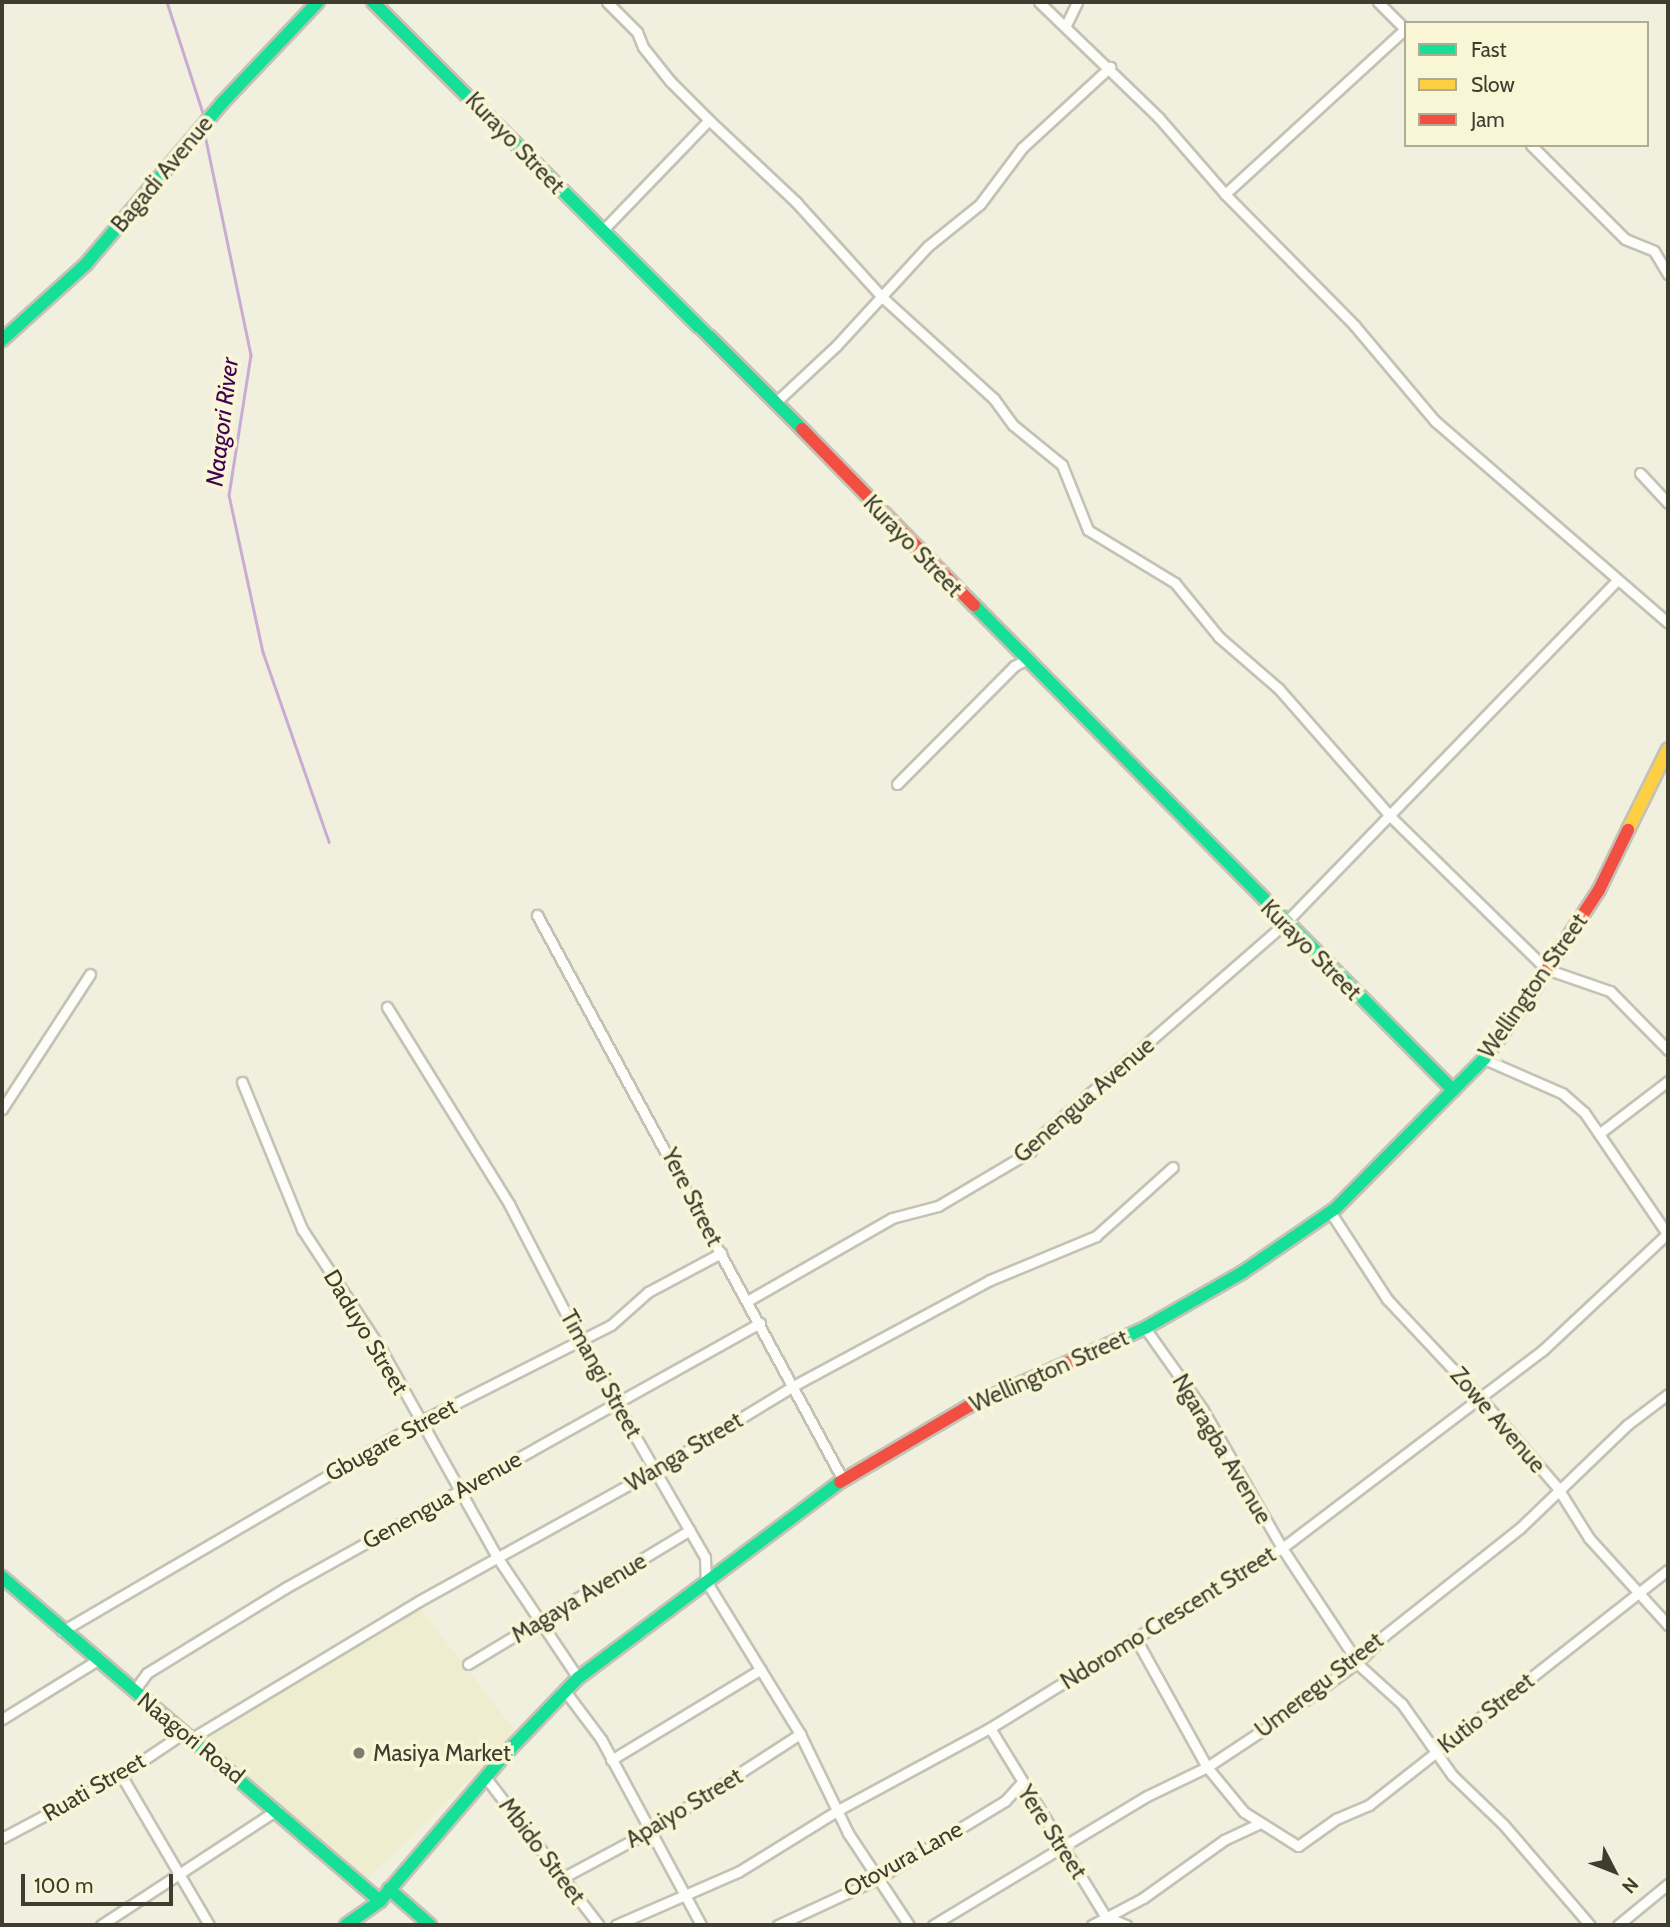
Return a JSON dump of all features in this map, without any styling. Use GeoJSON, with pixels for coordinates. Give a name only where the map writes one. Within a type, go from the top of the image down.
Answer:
{"type":"FeatureCollection","features":[{"type":"Feature","properties":{"kind":"street","name":"Bagadi Avenue"},"geometry":{"type":"LineString","coordinates":[[2,340],[86,264],[222,103],[318,2]]}},
{"type":"Feature","properties":{"kind":"street","name":"Kurayo Street"},"geometry":{"type":"LineString","coordinates":[[373,2],[776,402],[1026,660],[1453,1090]]}},
{"type":"Feature","properties":{"kind":"street"},"geometry":{"type":"LineString","coordinates":[[607,2],[636,32],[642,47],[670,81],[796,202],[882,297],[993,399],[1013,425],[1062,465],[1088,530],[1175,583],[1219,636],[1279,689],[1391,817],[1546,969],[1610,991],[1668,1050]]}},
{"type":"Feature","properties":{"kind":"street"},"geometry":{"type":"LineString","coordinates":[[1039,2],[1110,67],[1225,194],[1355,326],[1435,421],[1616,582],[1668,623]]}},
{"type":"Feature","properties":{"kind":"street"},"geometry":{"type":"LineString","coordinates":[[1066,25],[1077,2]]}},
{"type":"Feature","properties":{"kind":"street"},"geometry":{"type":"LineString","coordinates":[[1378,2],[1404,29]]}},
{"type":"Feature","properties":{"kind":"street"},"geometry":{"type":"LineString","coordinates":[[1225,194],[1404,31]]}},
{"type":"Feature","properties":{"kind":"street"},"geometry":{"type":"LineString","coordinates":[[776,402],[882,297],[928,246],[980,204],[1022,148],[1110,67]]}},
{"type":"Feature","properties":{"kind":"street"},"geometry":{"type":"LineString","coordinates":[[602,231],[709,120]]}},
{"type":"Feature","properties":{"kind":"street"},"geometry":{"type":"LineString","coordinates":[[1533,147],[1625,239],[1654,251],[1668,274]]}},
{"type":"Feature","properties":{"kind":"street"},"geometry":{"type":"LineString","coordinates":[[1640,472],[1668,503]]}},
{"type":"Feature","properties":{"kind":"street","name":"Genengua Avenue"},"geometry":{"type":"LineString","coordinates":[[749,1300],[892,1218],[938,1206],[1031,1151],[1041,1136],[1285,923],[1391,817],[1616,582]]}},
{"type":"Feature","properties":{"kind":"street"},"geometry":{"type":"LineString","coordinates":[[897,784],[1014,666],[1026,660]]}},
{"type":"Feature","properties":{"kind":"street","name":"Wellington Street"},"geometry":{"type":"LineString","coordinates":[[346,1925],[380,1900],[486,1777],[578,1678],[844,1480],[1000,1390],[1145,1328],[1243,1272],[1331,1213],[1484,1059],[1599,890],[1668,748]]}},
{"type":"Feature","properties":{"kind":"street","name":"Yere Street"},"geometry":{"type":"LineString","coordinates":[[537,915],[749,1300],[844,1480]]}},
{"type":"Feature","properties":{"kind":"street"},"geometry":{"type":"LineString","coordinates":[[2,1109],[90,974]]}},
{"type":"Feature","properties":{"kind":"street","name":"Timangi Street"},"geometry":{"type":"LineString","coordinates":[[387,1007],[497,1183],[579,1339],[618,1402],[654,1471],[705,1558],[706,1581],[800,1734],[840,1809],[848,1833],[909,1925]]}},
{"type":"Feature","properties":{"kind":"street"},"geometry":{"type":"LineString","coordinates":[[1484,1059],[1562,1093],[1600,1133],[1668,1234]]}},
{"type":"Feature","properties":{"kind":"street"},"geometry":{"type":"LineString","coordinates":[[1600,1133],[1668,1081]]}},
{"type":"Feature","properties":{"kind":"street","name":"Daduyo Street"},"geometry":{"type":"LineString","coordinates":[[242,1082],[302,1229],[382,1351],[457,1492],[539,1623],[578,1678]]}},
{"type":"Feature","properties":{"kind":"street","name":"Wanga Street"},"geometry":{"type":"LineString","coordinates":[[188,1735],[497,1557],[654,1471],[795,1385],[990,1280],[1096,1236],[1173,1167]]}},
{"type":"Feature","properties":{"kind":"street","name":"Zowe Avenue"},"geometry":{"type":"LineString","coordinates":[[1331,1213],[1387,1299],[1481,1399],[1559,1490],[1589,1538],[1641,1591],[1668,1625]]}},
{"type":"Feature","properties":{"kind":"street","name":"Ndoromo Crescent Street"},"geometry":{"type":"LineString","coordinates":[[616,1925],[738,1872],[840,1809],[990,1728],[1282,1548],[1543,1350],[1668,1234]]}},
{"type":"Feature","properties":{"kind":"street","name":"Gbugare Street"},"geometry":{"type":"LineString","coordinates":[[62,1631],[419,1422],[611,1325],[648,1292],[721,1253]]}},
{"type":"Feature","properties":{"kind":"street","name":"Genengua Avenue"},"geometry":{"type":"LineString","coordinates":[[134,1691],[147,1673],[457,1492],[760,1323]]}},
{"type":"Feature","properties":{"kind":"street","name":"Ngaragba Avenue"},"geometry":{"type":"LineString","coordinates":[[1145,1328],[1203,1410],[1282,1548],[1359,1662],[1402,1704],[1452,1775],[1503,1824],[1590,1925]]}},
{"type":"Feature","properties":{"kind":"street","name":"Umeregu Street"},"geometry":{"type":"LineString","coordinates":[[933,1925],[1147,1796],[1207,1767],[1359,1662],[1559,1490],[1627,1424],[1668,1394]]}},
{"type":"Feature","properties":{"kind":"street","name":"Magaya Avenue"},"geometry":{"type":"LineString","coordinates":[[468,1664],[690,1530]]}},
{"type":"Feature","properties":{"kind":"street","name":"Kutio Street"},"geometry":{"type":"LineString","coordinates":[[1259,1824],[1298,1846],[1336,1819],[1368,1805],[1668,1570]]}},
{"type":"Feature","properties":{"kind":"street","name":"Naagori Road"},"geometry":{"type":"LineString","coordinates":[[2,1577],[96,1661],[188,1735],[380,1900]]}},
{"type":"Feature","properties":{"kind":"street"},"geometry":{"type":"LineString","coordinates":[[1092,1925],[1143,1898],[1234,1833],[1259,1824],[1207,1767],[1136,1639]]}},
{"type":"Feature","properties":{"kind":"street"},"geometry":{"type":"LineString","coordinates":[[2,1719],[96,1661]]}},
{"type":"Feature","properties":{"kind":"street"},"geometry":{"type":"LineString","coordinates":[[611,1760],[761,1669]]}},
{"type":"Feature","properties":{"kind":"street"},"geometry":{"type":"LineString","coordinates":[[565,1691],[611,1760],[701,1925]]}},
{"type":"Feature","properties":{"kind":"street","name":"Yere Street"},"geometry":{"type":"LineString","coordinates":[[990,1728],[1021,1783],[1106,1917]]}},
{"type":"Feature","properties":{"kind":"street","name":"Apaiyo Street"},"geometry":{"type":"LineString","coordinates":[[564,1877],[650,1831],[800,1734]]}},
{"type":"Feature","properties":{"kind":"street","name":"Ruati Street"},"geometry":{"type":"LineString","coordinates":[[2,1838],[121,1775],[188,1735]]}},
{"type":"Feature","properties":{"kind":"street"},"geometry":{"type":"LineString","coordinates":[[121,1775],[209,1925]]}},
{"type":"Feature","properties":{"kind":"street","name":"Mbido Street"},"geometry":{"type":"LineString","coordinates":[[486,1777],[599,1925]]}},
{"type":"Feature","properties":{"kind":"street","name":"Otovura Lane"},"geometry":{"type":"LineString","coordinates":[[778,1925],[877,1880],[1005,1801],[1021,1783]]}},
{"type":"Feature","properties":{"kind":"street"},"geometry":{"type":"LineString","coordinates":[[101,1925],[178,1872],[277,1810]]}},
{"type":"Feature","properties":{"kind":"street"},"geometry":{"type":"LineString","coordinates":[[1618,1925],[1668,1884]]}},
{"type":"Feature","properties":{"kind":"street"},"geometry":{"type":"LineString","coordinates":[[390,1889],[430,1925]]}},
{"type":"Feature","properties":{"kind":"street"},"geometry":{"type":"LineString","coordinates":[[1106,1917],[1126,1925]]}},
{"type":"Feature","properties":{"kind":"shaded area","name":"Masiya Market"},"geometry":{"type":"Polygon","coordinates":[[[420,1608],[517,1733],[364,1882],[202,1736],[420,1608]]]}},
{"type":"Feature","properties":{"kind":"waterway","name":"Naagori River"},"geometry":{"type":"LineString","coordinates":[[167,2],[204,116]]}},
{"type":"Feature","properties":{"kind":"waterway","name":"Naagori River"},"geometry":{"type":"LineString","coordinates":[[204,130],[251,355],[229,495],[263,652],[329,842]]}},
{"type":"Feature","properties":{"kind":"traffic: fast"},"geometry":{"type":"LineString","coordinates":[[2,340],[86,264],[222,103],[318,2]]}},
{"type":"Feature","properties":{"kind":"traffic: fast"},"geometry":{"type":"LineString","coordinates":[[373,2],[802,429]]}},
{"type":"Feature","properties":{"kind":"traffic: fast"},"geometry":{"type":"LineString","coordinates":[[974,605],[1453,1090]]}},
{"type":"Feature","properties":{"kind":"traffic: fast"},"geometry":{"type":"LineString","coordinates":[[1074,1360],[1145,1328],[1243,1272],[1336,1208],[1484,1059],[1528,998]]}},
{"type":"Feature","properties":{"kind":"traffic: fast"},"geometry":{"type":"LineString","coordinates":[[346,1925],[380,1901],[510,1749],[578,1678],[840,1482]]}},
{"type":"Feature","properties":{"kind":"traffic: fast"},"geometry":{"type":"LineString","coordinates":[[2,1577],[380,1901]]}},
{"type":"Feature","properties":{"kind":"traffic: fast"},"geometry":{"type":"LineString","coordinates":[[389,1889],[430,1925]]}},
{"type":"Feature","properties":{"kind":"traffic: slow"},"geometry":{"type":"LineString","coordinates":[[1628,830],[1668,749]]}},
{"type":"Feature","properties":{"kind":"traffic: jam"},"geometry":{"type":"LineString","coordinates":[[802,429],[974,605]]}},
{"type":"Feature","properties":{"kind":"traffic: jam"},"geometry":{"type":"LineString","coordinates":[[1528,998],[1599,890],[1628,830]]}},
{"type":"Feature","properties":{"kind":"traffic: jam"},"geometry":{"type":"LineString","coordinates":[[840,1482],[969,1406],[1074,1360]]}},
{"type":"Feature","properties":{"kind":"place","name":"Masiya Market"},"geometry":{"type":"Point","coordinates":[359,1753]}}]}
